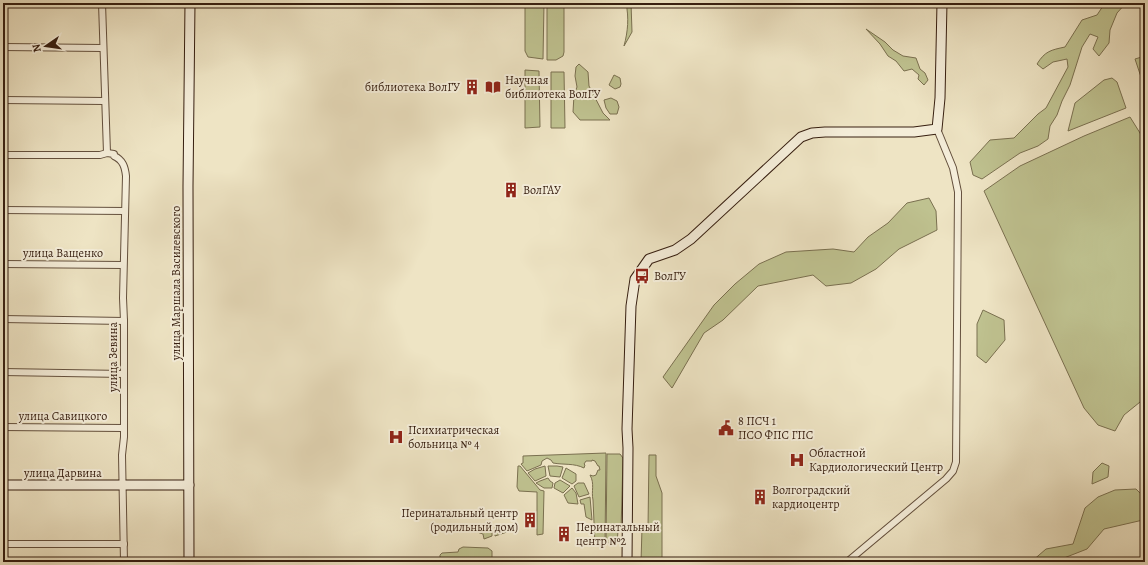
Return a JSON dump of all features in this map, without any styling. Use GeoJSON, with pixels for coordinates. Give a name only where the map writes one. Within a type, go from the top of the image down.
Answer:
{"type":"FeatureCollection","features":[{"type":"Feature","properties":{"kind":"street"},"geometry":{"type":"LineString","coordinates":[[3,154],[100,155],[107,153],[102,3]]}},
{"type":"Feature","properties":{"kind":"street","name":"улица Маршала Василевского"},"geometry":{"type":"LineString","coordinates":[[189,562],[188,179],[190,3]]}},
{"type":"Feature","properties":{"kind":"street"},"geometry":{"type":"LineString","coordinates":[[847,562],[946,479],[953,471],[956,462],[958,192],[953,168],[936,129],[940,98],[942,3]]}},
{"type":"Feature","properties":{"kind":"street"},"geometry":{"type":"LineString","coordinates":[[3,47],[103,48]]}},
{"type":"Feature","properties":{"kind":"street"},"geometry":{"type":"LineString","coordinates":[[3,100],[105,101]]}},
{"type":"Feature","properties":{"kind":"street"},"geometry":{"type":"LineString","coordinates":[[627,562],[627,429],[631,306],[635,279],[646,261],[652,257],[675,250],[692,239],[801,137],[819,132],[914,132],[936,129]]}},
{"type":"Feature","properties":{"kind":"street","name":"улица Зевина"},"geometry":{"type":"LineString","coordinates":[[107,153],[114,154],[114,156],[121,161],[125,170],[122,455],[124,562]]}},
{"type":"Feature","properties":{"kind":"street"},"geometry":{"type":"LineString","coordinates":[[3,210],[125,211]]}},
{"type":"Feature","properties":{"kind":"street","name":"улица Ващенко"},"geometry":{"type":"LineString","coordinates":[[3,264],[123,265]]}},
{"type":"Feature","properties":{"kind":"street"},"geometry":{"type":"LineString","coordinates":[[3,319],[124,322]]}},
{"type":"Feature","properties":{"kind":"street"},"geometry":{"type":"LineString","coordinates":[[3,372],[124,374]]}},
{"type":"Feature","properties":{"kind":"street","name":"улица Савицкого"},"geometry":{"type":"LineString","coordinates":[[3,427],[123,428]]}},
{"type":"Feature","properties":{"kind":"street","name":"улица Дарвина"},"geometry":{"type":"LineString","coordinates":[[3,485],[189,485]]}},
{"type":"Feature","properties":{"kind":"street"},"geometry":{"type":"LineString","coordinates":[[3,544],[124,544]]}},
{"type":"Feature","properties":{"kind":"green space"},"geometry":{"type":"Polygon","coordinates":[[[525,3],[544,3],[543,59],[528,57],[525,51],[525,3]]]}},
{"type":"Feature","properties":{"kind":"green space"},"geometry":{"type":"Polygon","coordinates":[[[547,3],[564,3],[564,52],[563,56],[556,60],[547,60],[547,3]]]}},
{"type":"Feature","properties":{"kind":"green space"},"geometry":{"type":"Polygon","coordinates":[[[626,3],[631,3],[632,32],[624,46],[628,24],[626,3]]]}},
{"type":"Feature","properties":{"kind":"green space"},"geometry":{"type":"Polygon","coordinates":[[[1105,3],[1126,3],[1117,13],[1110,30],[1109,43],[1099,56],[1093,49],[1098,37],[1090,34],[1082,47],[1070,85],[1057,115],[1050,126],[1048,139],[1038,146],[1020,153],[982,179],[973,175],[970,162],[990,140],[1014,138],[1046,108],[1068,67],[1067,59],[1053,62],[1043,69],[1037,64],[1043,56],[1049,52],[1065,47],[1082,20],[1097,15],[1105,3]]]}},
{"type":"Feature","properties":{"kind":"green space"},"geometry":{"type":"Polygon","coordinates":[[[866,29],[903,56],[916,58],[920,69],[925,73],[928,80],[924,85],[918,79],[919,75],[912,69],[904,71],[896,61],[888,56],[880,44],[866,29]]]}},
{"type":"Feature","properties":{"kind":"green space"},"geometry":{"type":"Polygon","coordinates":[[[1145,56],[1145,89],[1135,59],[1145,56]]]}},
{"type":"Feature","properties":{"kind":"green space"},"geometry":{"type":"Polygon","coordinates":[[[579,64],[588,72],[589,86],[603,113],[610,120],[580,120],[573,112],[574,95],[577,87],[575,76],[576,67],[579,64]]]}},
{"type":"Feature","properties":{"kind":"green space"},"geometry":{"type":"Polygon","coordinates":[[[525,70],[539,71],[540,127],[525,128],[525,70]]]}},
{"type":"Feature","properties":{"kind":"green space"},"geometry":{"type":"Polygon","coordinates":[[[551,72],[564,72],[565,128],[551,128],[551,72]]]}},
{"type":"Feature","properties":{"kind":"green space"},"geometry":{"type":"Polygon","coordinates":[[[614,75],[620,78],[621,84],[620,87],[615,89],[609,85],[614,75]]]}},
{"type":"Feature","properties":{"kind":"green space"},"geometry":{"type":"Polygon","coordinates":[[[1112,78],[1117,82],[1126,108],[1068,131],[1075,103],[1104,80],[1112,78]]]}},
{"type":"Feature","properties":{"kind":"green space"},"geometry":{"type":"Polygon","coordinates":[[[611,98],[617,101],[619,107],[617,114],[610,114],[606,108],[604,100],[611,98]]]}},
{"type":"Feature","properties":{"kind":"green space"},"geometry":{"type":"Polygon","coordinates":[[[1130,117],[1145,141],[1145,398],[1124,415],[1115,431],[1098,425],[1084,408],[984,191],[1020,166],[1084,136],[1130,117]]]}},
{"type":"Feature","properties":{"kind":"green space"},"geometry":{"type":"Polygon","coordinates":[[[929,198],[936,211],[937,230],[899,249],[876,269],[851,283],[826,286],[813,275],[758,286],[723,320],[704,333],[672,388],[663,377],[714,305],[735,284],[759,264],[786,252],[833,249],[854,252],[868,237],[888,223],[907,203],[929,198]]]}},
{"type":"Feature","properties":{"kind":"green space"},"geometry":{"type":"Polygon","coordinates":[[[983,310],[1004,320],[1005,340],[986,363],[977,356],[977,324],[983,310]]]}},
{"type":"Feature","properties":{"kind":"green space"},"geometry":{"type":"Polygon","coordinates":[[[606,453],[605,546],[597,546],[595,544],[593,484],[590,475],[596,475],[598,470],[600,470],[595,461],[586,461],[584,468],[580,466],[553,463],[547,458],[542,461],[541,465],[527,471],[521,464],[523,463],[523,456],[606,453]]]}},
{"type":"Feature","properties":{"kind":"green space"},"geometry":{"type":"Polygon","coordinates":[[[607,454],[620,454],[623,458],[621,531],[618,531],[617,543],[606,543],[607,454]]]}},
{"type":"Feature","properties":{"kind":"green space"},"geometry":{"type":"Polygon","coordinates":[[[649,455],[656,455],[656,476],[662,493],[662,562],[641,562],[642,528],[648,528],[649,455]]]}},
{"type":"Feature","properties":{"kind":"green space"},"geometry":{"type":"Polygon","coordinates":[[[1102,463],[1109,466],[1108,477],[1092,484],[1093,472],[1102,463]]]}},
{"type":"Feature","properties":{"kind":"green space"},"geometry":{"type":"Polygon","coordinates":[[[518,466],[520,466],[540,490],[544,491],[543,534],[537,535],[537,492],[519,491],[517,487],[518,466]]]}},
{"type":"Feature","properties":{"kind":"green space"},"geometry":{"type":"Polygon","coordinates":[[[545,466],[546,476],[535,481],[528,473],[535,469],[545,466]]]}},
{"type":"Feature","properties":{"kind":"green space"},"geometry":{"type":"Polygon","coordinates":[[[548,466],[563,467],[560,477],[550,476],[548,466]]]}},
{"type":"Feature","properties":{"kind":"green space"},"geometry":{"type":"Polygon","coordinates":[[[566,468],[576,474],[576,481],[572,484],[562,478],[566,468]]]}},
{"type":"Feature","properties":{"kind":"green space"},"geometry":{"type":"Polygon","coordinates":[[[548,478],[553,483],[552,488],[544,488],[536,483],[540,481],[548,478]]]}},
{"type":"Feature","properties":{"kind":"green space"},"geometry":{"type":"Polygon","coordinates":[[[560,480],[570,486],[563,493],[554,488],[555,483],[560,480]]]}},
{"type":"Feature","properties":{"kind":"green space"},"geometry":{"type":"Polygon","coordinates":[[[578,483],[584,483],[589,494],[579,497],[574,486],[578,483]]]}},
{"type":"Feature","properties":{"kind":"green space"},"geometry":{"type":"Polygon","coordinates":[[[572,488],[576,493],[578,504],[568,503],[564,495],[572,488]]]}},
{"type":"Feature","properties":{"kind":"green space"},"geometry":{"type":"Polygon","coordinates":[[[1136,489],[1145,498],[1145,518],[1143,520],[1104,529],[1087,549],[1064,558],[1061,562],[1031,562],[1046,549],[1073,544],[1085,508],[1098,497],[1115,490],[1136,489]]]}},
{"type":"Feature","properties":{"kind":"green space"},"geometry":{"type":"Polygon","coordinates":[[[590,497],[592,520],[586,517],[584,504],[581,504],[580,500],[590,497]]]}},
{"type":"Feature","properties":{"kind":"green space"},"geometry":{"type":"Polygon","coordinates":[[[512,526],[510,531],[495,536],[495,527],[512,526]]]}},
{"type":"Feature","properties":{"kind":"green space"},"geometry":{"type":"Polygon","coordinates":[[[492,527],[492,536],[484,539],[483,534],[477,532],[474,528],[492,527]]]}},
{"type":"Feature","properties":{"kind":"green space"},"geometry":{"type":"Polygon","coordinates":[[[463,547],[488,548],[492,551],[492,557],[440,558],[442,553],[458,552],[459,549],[463,547]]]}},
{"type":"Feature","properties":{"kind":"place","name":"библиотека ВолГУ"},"geometry":{"type":"Point","coordinates":[472,87]}},
{"type":"Feature","properties":{"kind":"place","name":"Научная библиотека ВолГУ"},"geometry":{"type":"Point","coordinates":[493,87]}},
{"type":"Feature","properties":{"kind":"place","name":"ВолГАУ"},"geometry":{"type":"Point","coordinates":[511,190]}},
{"type":"Feature","properties":{"kind":"place","name":"ВолГУ"},"geometry":{"type":"Point","coordinates":[642,276]}},
{"type":"Feature","properties":{"kind":"place","name":"8 ПСЧ 1 ПСО ФПС ГПС"},"geometry":{"type":"Point","coordinates":[726,428]}},
{"type":"Feature","properties":{"kind":"place","name":"Психиатрическая больница № 4"},"geometry":{"type":"Point","coordinates":[396,437]}},
{"type":"Feature","properties":{"kind":"place","name":"Областной Кардиологический Центр"},"geometry":{"type":"Point","coordinates":[797,460]}},
{"type":"Feature","properties":{"kind":"place","name":"Волгоградский кардиоцентр"},"geometry":{"type":"Point","coordinates":[760,497]}},
{"type":"Feature","properties":{"kind":"place","name":"Перинатальный центр (родильный дом)"},"geometry":{"type":"Point","coordinates":[530,520]}},
{"type":"Feature","properties":{"kind":"place","name":"Перинатальный центр №2"},"geometry":{"type":"Point","coordinates":[564,534]}}]}
